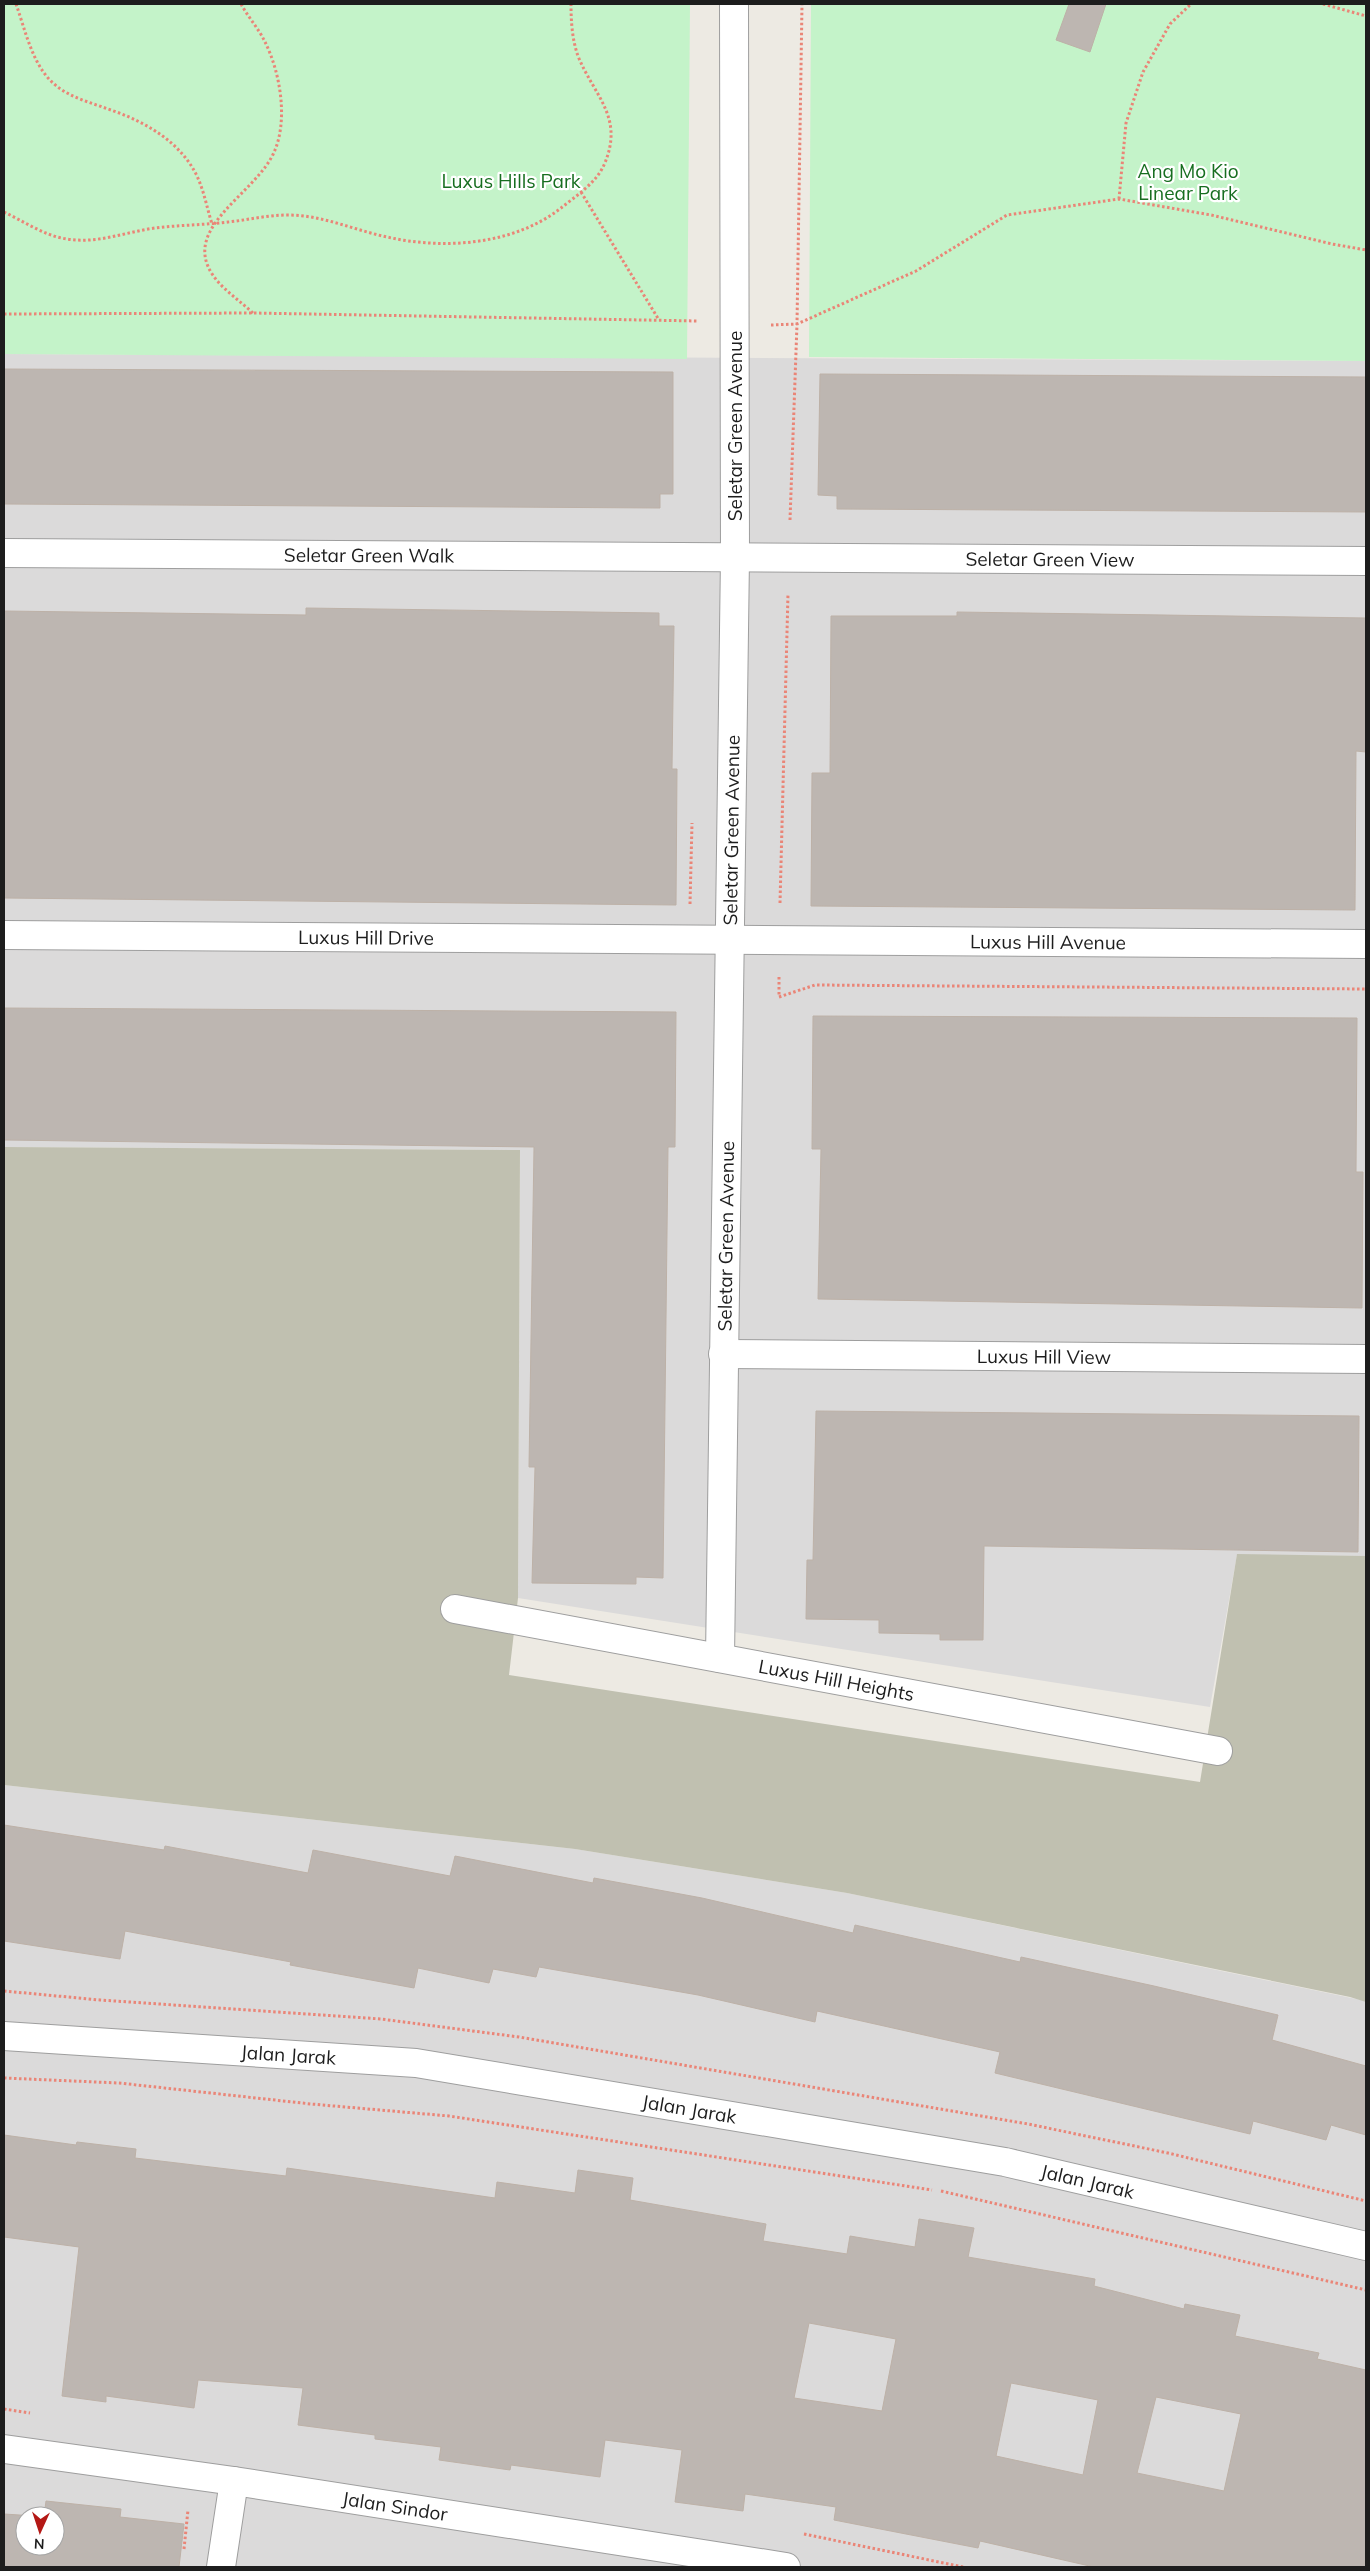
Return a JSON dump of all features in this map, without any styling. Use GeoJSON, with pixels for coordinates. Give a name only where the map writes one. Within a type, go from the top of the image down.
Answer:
{"type":"FeatureCollection","features":[{"type":"Feature","properties":{"kind":"street","name":"Seletar Green Avenue"},"geometry":{"type":"LineString","coordinates":[[720,1658],[735,557],[734,4]]}},
{"type":"Feature","properties":{"kind":"street","name":"Seletar Green Walk"},"geometry":{"type":"LineString","coordinates":[[4,553],[735,557]]}},
{"type":"Feature","properties":{"kind":"street","name":"Seletar Green View"},"geometry":{"type":"LineString","coordinates":[[735,557],[1366,561]]}},
{"type":"Feature","properties":{"kind":"street","name":"Luxus Hill Drive"},"geometry":{"type":"LineString","coordinates":[[4,935],[729,940]]}},
{"type":"Feature","properties":{"kind":"street","name":"Luxus Hill Avenue"},"geometry":{"type":"LineString","coordinates":[[729,940],[1366,944]]}},
{"type":"Feature","properties":{"kind":"street","name":"Luxus Hill View"},"geometry":{"type":"LineString","coordinates":[[723,1354],[1366,1358]]}},
{"type":"Feature","properties":{"kind":"street","name":"Luxus Hill Heights"},"geometry":{"type":"LineString","coordinates":[[455,1609],[1218,1751]]}},
{"type":"Feature","properties":{"kind":"street","name":"Jalan Jarak"},"geometry":{"type":"LineString","coordinates":[[4,2036],[416,2063],[1005,2162],[1366,2246]]}},
{"type":"Feature","properties":{"kind":"street","name":"Jalan Sindor"},"geometry":{"type":"LineString","coordinates":[[4,2449],[234,2481],[786,2567]]}},
{"type":"Feature","properties":{"kind":"street"},"geometry":{"type":"LineString","coordinates":[[221,2567],[234,2481]]}},
{"type":"Feature","properties":{"kind":"path"},"geometry":{"type":"LineString","coordinates":[[16,4],[34,55],[52,83],[75,97],[135,118],[163,136],[189,161],[198,178],[212,224]]}},
{"type":"Feature","properties":{"kind":"path"},"geometry":{"type":"LineString","coordinates":[[241,4],[264,40],[278,75],[282,102],[279,129],[275,150],[258,177],[212,224],[206,240],[205,259],[220,284],[253,313]]}},
{"type":"Feature","properties":{"kind":"path"},"geometry":{"type":"LineString","coordinates":[[4,212],[67,239],[110,238],[154,228],[212,224],[290,215],[318,219],[386,237],[416,242],[480,242],[513,233],[552,215],[581,192],[604,166],[611,139],[609,119],[604,100],[578,55],[572,31],[571,4]]}},
{"type":"Feature","properties":{"kind":"path"},"geometry":{"type":"LineString","coordinates":[[802,4],[798,324],[779,940],[779,997],[816,985],[1366,989]]}},
{"type":"Feature","properties":{"kind":"path"},"geometry":{"type":"LineString","coordinates":[[1119,199],[1126,123],[1143,72],[1170,24],[1191,4]]}},
{"type":"Feature","properties":{"kind":"path"},"geometry":{"type":"LineString","coordinates":[[1323,4],[1366,16]]}},
{"type":"Feature","properties":{"kind":"path"},"geometry":{"type":"LineString","coordinates":[[581,192],[659,321]]}},
{"type":"Feature","properties":{"kind":"path"},"geometry":{"type":"LineString","coordinates":[[4,314],[253,313],[699,322],[735,326],[798,324],[916,271],[1007,215],[1119,199],[1211,215],[1332,244],[1366,250]]}},
{"type":"Feature","properties":{"kind":"path"},"geometry":{"type":"LineString","coordinates":[[4,2078],[119,2083],[311,2104],[449,2116],[930,2189],[1366,2290]]}},
{"type":"Feature","properties":{"kind":"shaded area"},"geometry":{"type":"Polygon","coordinates":[[[4,354],[1366,361],[1366,1556],[1237,1555],[1210,1707],[518,1598],[520,1150],[4,1147],[4,354]]]}},
{"type":"Feature","properties":{"kind":"shaded area"},"geometry":{"type":"Polygon","coordinates":[[[4,1147],[520,1150],[518,1598],[509,1675],[1200,1782],[1237,1554],[1366,1556],[1366,2002],[1350,1997],[847,1893],[575,1849],[4,1785],[4,1147]]]}},
{"type":"Feature","properties":{"kind":"shaded area"},"geometry":{"type":"Polygon","coordinates":[[[4,1785],[575,1849],[847,1893],[1366,2001],[1366,2567],[4,2567],[4,1785]]]}},
{"type":"Feature","properties":{"kind":"green space","name":"Luxus Hills Park"},"geometry":{"type":"Polygon","coordinates":[[[4,4],[690,4],[687,359],[4,354],[4,4]]]}},
{"type":"Feature","properties":{"kind":"green space","name":"Ang Mo Kio Linear Park"},"geometry":{"type":"Polygon","coordinates":[[[811,4],[1366,4],[1366,361],[809,357],[811,4]]]}},
{"type":"Feature","properties":{"kind":"building"},"geometry":{"type":"Polygon","coordinates":[[[1069,4],[1106,4],[1090,52],[1056,40],[1069,4]]]}},
{"type":"Feature","properties":{"kind":"building"},"geometry":{"type":"Polygon","coordinates":[[[4,369],[673,372],[673,494],[660,494],[660,508],[4,504],[4,369]]]}},
{"type":"Feature","properties":{"kind":"building"},"geometry":{"type":"Polygon","coordinates":[[[820,374],[1366,377],[1366,512],[837,509],[837,496],[818,495],[820,374]]]}},
{"type":"Feature","properties":{"kind":"building"},"geometry":{"type":"Polygon","coordinates":[[[306,608],[659,613],[659,626],[674,626],[672,769],[677,769],[676,905],[4,898],[4,611],[306,615],[306,608]]]}},
{"type":"Feature","properties":{"kind":"building"},"geometry":{"type":"Polygon","coordinates":[[[957,612],[1366,618],[1366,752],[1356,751],[1355,910],[811,906],[812,773],[830,773],[831,616],[957,616],[957,612]]]}},
{"type":"Feature","properties":{"kind":"building"},"geometry":{"type":"Polygon","coordinates":[[[4,1008],[676,1012],[675,1147],[668,1147],[663,1578],[636,1577],[636,1584],[532,1583],[535,1467],[529,1467],[534,1147],[4,1140],[4,1008]]]}},
{"type":"Feature","properties":{"kind":"building"},"geometry":{"type":"Polygon","coordinates":[[[813,1016],[1357,1018],[1356,1172],[1363,1172],[1362,1308],[818,1299],[821,1149],[812,1149],[813,1016]]]}},
{"type":"Feature","properties":{"kind":"building"},"geometry":{"type":"Polygon","coordinates":[[[816,1411],[1359,1416],[1358,1552],[984,1546],[983,1640],[940,1640],[940,1634],[879,1633],[879,1620],[806,1619],[807,1560],[813,1560],[816,1411]]]}},
{"type":"Feature","properties":{"kind":"building"},"geometry":{"type":"Polygon","coordinates":[[[4,1825],[164,1850],[165,1846],[308,1873],[313,1850],[450,1876],[455,1856],[593,1883],[594,1878],[702,1898],[853,1933],[855,1925],[1020,1962],[1021,1957],[1154,1986],[1278,2015],[1272,2040],[1366,2066],[1366,2135],[1331,2125],[1326,2140],[1253,2121],[1250,2134],[995,2073],[1000,2052],[817,2011],[815,2022],[698,1995],[539,1967],[536,1977],[493,1969],[489,1983],[418,1968],[414,1988],[290,1965],[291,1962],[125,1931],[120,1959],[4,1941],[4,1825]]]}},
{"type":"Feature","properties":{"kind":"building"},"geometry":{"type":"Polygon","coordinates":[[[4,2135],[76,2145],[77,2142],[136,2149],[135,2158],[286,2176],[287,2168],[495,2198],[497,2182],[575,2193],[578,2170],[633,2178],[630,2200],[766,2224],[763,2241],[847,2254],[850,2236],[915,2247],[919,2219],[974,2228],[968,2257],[1095,2279],[1094,2286],[1184,2309],[1185,2304],[1240,2315],[1235,2336],[1319,2353],[1317,2359],[1366,2370],[1366,2567],[1094,2567],[980,2541],[978,2548],[834,2520],[836,2507],[745,2494],[743,2511],[675,2502],[682,2450],[605,2440],[600,2477],[511,2465],[510,2470],[439,2460],[441,2447],[375,2439],[375,2435],[298,2425],[303,2388],[198,2380],[194,2408],[106,2396],[106,2402],[62,2396],[79,2247],[4,2237],[4,2135]],[[809,2323],[794,2398],[882,2411],[896,2339],[809,2323]],[[1011,2383],[996,2456],[1083,2475],[1098,2400],[1011,2383]],[[1156,2397],[1137,2473],[1224,2491],[1241,2414],[1156,2397]]]}},
{"type":"Feature","properties":{"kind":"building"},"geometry":{"type":"Polygon","coordinates":[[[46,2501],[121,2509],[120,2517],[184,2524],[179,2567],[4,2567],[4,2514],[15,2515],[15,2556],[65,2556],[65,2506],[45,2506],[46,2501]]]}}]}
